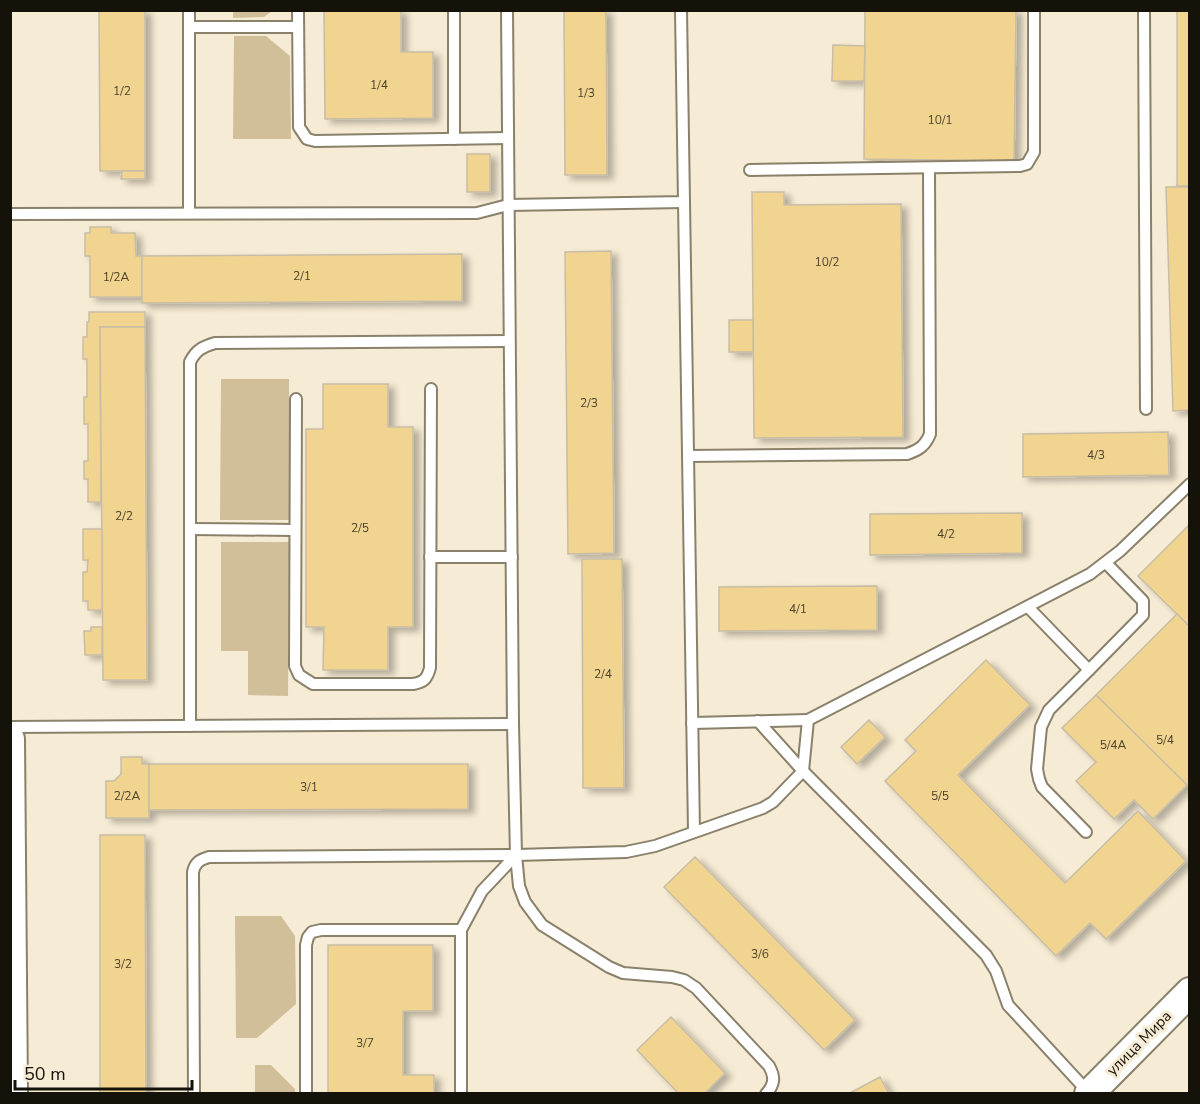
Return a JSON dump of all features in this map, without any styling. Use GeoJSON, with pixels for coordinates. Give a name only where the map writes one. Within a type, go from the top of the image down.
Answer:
{"type":"FeatureCollection","features":[{"type":"Feature","properties":{"kind":"street"},"geometry":{"type":"LineString","coordinates":[[10,739],[13,1094]]}},
{"type":"Feature","properties":{"kind":"street","name":"улица Мира"},"geometry":{"type":"LineString","coordinates":[[1089,1093],[1190,992]]}},
{"type":"Feature","properties":{"kind":"lane"},"geometry":{"type":"LineString","coordinates":[[189,10],[189,213]]}},
{"type":"Feature","properties":{"kind":"lane"},"geometry":{"type":"LineString","coordinates":[[298,10],[299,127],[307,139],[315,141],[508,138]]}},
{"type":"Feature","properties":{"kind":"lane"},"geometry":{"type":"LineString","coordinates":[[454,10],[454,139]]}},
{"type":"Feature","properties":{"kind":"lane"},"geometry":{"type":"LineString","coordinates":[[507,10],[513,724],[516,855],[519,886],[525,902],[542,925],[609,967],[623,973],[672,977],[684,980],[696,988],[769,1066],[774,1075],[773,1085],[766,1094]]}},
{"type":"Feature","properties":{"kind":"lane"},"geometry":{"type":"LineString","coordinates":[[681,10],[694,832]]}},
{"type":"Feature","properties":{"kind":"lane"},"geometry":{"type":"LineString","coordinates":[[750,170],[929,168],[1027,164],[1034,152],[1034,10]]}},
{"type":"Feature","properties":{"kind":"lane"},"geometry":{"type":"LineString","coordinates":[[1144,10],[1146,409]]}},
{"type":"Feature","properties":{"kind":"lane"},"geometry":{"type":"LineString","coordinates":[[189,27],[298,27]]}},
{"type":"Feature","properties":{"kind":"lane"},"geometry":{"type":"LineString","coordinates":[[688,456],[907,454],[918,450],[926,443],[930,434],[929,168]]}},
{"type":"Feature","properties":{"kind":"lane"},"geometry":{"type":"LineString","coordinates":[[10,214],[477,213],[508,205],[684,202]]}},
{"type":"Feature","properties":{"kind":"lane"},"geometry":{"type":"LineString","coordinates":[[190,726],[190,362],[195,352],[202,346],[215,343],[509,341]]}},
{"type":"Feature","properties":{"kind":"lane"},"geometry":{"type":"LineString","coordinates":[[296,399],[295,666],[299,675],[313,684],[413,684],[422,682],[428,677],[430,668],[431,389]]}},
{"type":"Feature","properties":{"kind":"lane"},"geometry":{"type":"LineString","coordinates":[[692,723],[808,720],[1070,585],[1106,563],[1190,484]]}},
{"type":"Feature","properties":{"kind":"lane"},"geometry":{"type":"LineString","coordinates":[[191,530],[295,530]]}},
{"type":"Feature","properties":{"kind":"lane"},"geometry":{"type":"LineString","coordinates":[[430,557],[512,557]]}},
{"type":"Feature","properties":{"kind":"lane"},"geometry":{"type":"LineString","coordinates":[[1086,832],[1042,787],[1037,769],[1044,717],[1143,615],[1143,601],[1106,563]]}},
{"type":"Feature","properties":{"kind":"lane"},"geometry":{"type":"LineString","coordinates":[[1028,607],[1089,670]]}},
{"type":"Feature","properties":{"kind":"lane"},"geometry":{"type":"LineString","coordinates":[[194,1094],[193,872],[195,865],[201,859],[209,857],[626,852],[655,846],[768,805],[803,771],[808,720]]}},
{"type":"Feature","properties":{"kind":"lane"},"geometry":{"type":"LineString","coordinates":[[758,721],[803,771],[986,955],[996,971],[1008,1005],[1089,1093]]}},
{"type":"Feature","properties":{"kind":"lane"},"geometry":{"type":"LineString","coordinates":[[10,727],[513,724]]}},
{"type":"Feature","properties":{"kind":"lane"},"geometry":{"type":"LineString","coordinates":[[461,1094],[461,930],[482,891],[516,855]]}},
{"type":"Feature","properties":{"kind":"lane"},"geometry":{"type":"LineString","coordinates":[[306,1094],[306,945],[312,932],[321,930],[461,930]]}},
{"type":"Feature","properties":{"kind":"shaded area"},"geometry":{"type":"Polygon","coordinates":[[[233,10],[272,11],[264,17],[233,18],[233,10]]]}},
{"type":"Feature","properties":{"kind":"shaded area"},"geometry":{"type":"Polygon","coordinates":[[[234,36],[266,36],[290,56],[291,139],[233,139],[234,36]]]}},
{"type":"Feature","properties":{"kind":"shaded area"},"geometry":{"type":"Polygon","coordinates":[[[221,379],[289,379],[289,520],[220,520],[221,379]]]}},
{"type":"Feature","properties":{"kind":"shaded area"},"geometry":{"type":"Polygon","coordinates":[[[221,542],[289,542],[288,696],[248,695],[248,651],[221,651],[221,542]]]}},
{"type":"Feature","properties":{"kind":"shaded area"},"geometry":{"type":"Polygon","coordinates":[[[235,916],[281,916],[295,936],[296,1004],[257,1038],[236,1038],[235,916]]]}},
{"type":"Feature","properties":{"kind":"shaded area"},"geometry":{"type":"Polygon","coordinates":[[[255,1065],[271,1065],[295,1089],[295,1093],[255,1093],[255,1065]]]}},
{"type":"Feature","properties":{"kind":"building"},"geometry":{"type":"Polygon","coordinates":[[[99,10],[145,10],[145,171],[100,171],[99,10]]]}},
{"type":"Feature","properties":{"kind":"building"},"geometry":{"type":"Polygon","coordinates":[[[324,10],[401,10],[401,52],[433,52],[433,118],[325,119],[324,10]]]}},
{"type":"Feature","properties":{"kind":"building"},"geometry":{"type":"Polygon","coordinates":[[[564,10],[606,10],[607,175],[565,175],[564,10]]]}},
{"type":"Feature","properties":{"kind":"building"},"geometry":{"type":"Polygon","coordinates":[[[865,10],[1016,10],[1014,161],[864,159],[865,10]]]}},
{"type":"Feature","properties":{"kind":"building"},"geometry":{"type":"Polygon","coordinates":[[[1177,10],[1190,10],[1190,186],[1177,186],[1177,10]]]}},
{"type":"Feature","properties":{"kind":"building"},"geometry":{"type":"Polygon","coordinates":[[[833,45],[865,46],[864,81],[832,81],[833,45]]]}},
{"type":"Feature","properties":{"kind":"building"},"geometry":{"type":"Polygon","coordinates":[[[467,154],[490,154],[490,192],[467,192],[467,154]]]}},
{"type":"Feature","properties":{"kind":"building"},"geometry":{"type":"Polygon","coordinates":[[[122,171],[145,171],[145,179],[121,179],[122,171]]]}},
{"type":"Feature","properties":{"kind":"building"},"geometry":{"type":"Polygon","coordinates":[[[1166,187],[1190,187],[1190,410],[1173,411],[1166,187]]]}},
{"type":"Feature","properties":{"kind":"building"},"geometry":{"type":"Polygon","coordinates":[[[752,192],[784,192],[784,205],[901,204],[903,437],[754,438],[752,192]]]}},
{"type":"Feature","properties":{"kind":"building"},"geometry":{"type":"Polygon","coordinates":[[[90,227],[111,227],[111,233],[135,233],[136,256],[142,256],[142,297],[90,297],[90,256],[85,256],[85,233],[90,233],[90,227]]]}},
{"type":"Feature","properties":{"kind":"building"},"geometry":{"type":"Polygon","coordinates":[[[611,251],[614,553],[568,554],[565,252],[611,251]]]}},
{"type":"Feature","properties":{"kind":"building"},"geometry":{"type":"Polygon","coordinates":[[[462,254],[462,301],[142,303],[142,256],[462,254]]]}},
{"type":"Feature","properties":{"kind":"building"},"geometry":{"type":"Polygon","coordinates":[[[89,312],[145,312],[145,327],[100,327],[101,502],[88,502],[88,479],[84,479],[84,461],[88,461],[88,424],[84,424],[87,359],[83,359],[83,337],[87,337],[89,312]]]}},
{"type":"Feature","properties":{"kind":"building"},"geometry":{"type":"Polygon","coordinates":[[[729,320],[753,320],[753,352],[729,352],[729,320]]]}},
{"type":"Feature","properties":{"kind":"building"},"geometry":{"type":"Polygon","coordinates":[[[100,327],[145,327],[147,680],[103,680],[100,327]]]}},
{"type":"Feature","properties":{"kind":"building"},"geometry":{"type":"Polygon","coordinates":[[[323,384],[388,384],[388,427],[413,427],[413,627],[388,627],[388,670],[323,670],[324,627],[306,627],[306,429],[323,429],[323,384]]]}},
{"type":"Feature","properties":{"kind":"building"},"geometry":{"type":"Polygon","coordinates":[[[1168,432],[1169,475],[1023,477],[1023,434],[1168,432]]]}},
{"type":"Feature","properties":{"kind":"building"},"geometry":{"type":"Polygon","coordinates":[[[1022,513],[1022,553],[870,555],[870,514],[1022,513]]]}},
{"type":"Feature","properties":{"kind":"building"},"geometry":{"type":"Polygon","coordinates":[[[1190,524],[1190,627],[1138,576],[1190,524]]]}},
{"type":"Feature","properties":{"kind":"building"},"geometry":{"type":"Polygon","coordinates":[[[83,529],[102,529],[102,610],[88,610],[88,601],[83,601],[83,572],[87,572],[88,560],[83,560],[83,529]]]}},
{"type":"Feature","properties":{"kind":"building"},"geometry":{"type":"Polygon","coordinates":[[[582,559],[622,559],[624,788],[583,788],[582,559]]]}},
{"type":"Feature","properties":{"kind":"building"},"geometry":{"type":"Polygon","coordinates":[[[877,586],[877,630],[719,631],[719,587],[877,586]]]}},
{"type":"Feature","properties":{"kind":"building"},"geometry":{"type":"Polygon","coordinates":[[[1177,614],[1190,627],[1190,788],[1096,695],[1177,614]]]}},
{"type":"Feature","properties":{"kind":"building"},"geometry":{"type":"Polygon","coordinates":[[[91,627],[102,627],[102,655],[85,655],[84,631],[91,631],[91,627]]]}},
{"type":"Feature","properties":{"kind":"building"},"geometry":{"type":"Polygon","coordinates":[[[986,660],[1030,705],[958,775],[1065,883],[1138,811],[1186,861],[1106,939],[1090,923],[1056,956],[885,781],[916,751],[905,740],[986,660]]]}},
{"type":"Feature","properties":{"kind":"building"},"geometry":{"type":"Polygon","coordinates":[[[1096,695],[1187,785],[1153,819],[1134,800],[1114,819],[1076,781],[1096,762],[1062,728],[1096,695]]]}},
{"type":"Feature","properties":{"kind":"building"},"geometry":{"type":"Polygon","coordinates":[[[869,720],[885,737],[857,764],[841,747],[869,720]]]}},
{"type":"Feature","properties":{"kind":"building"},"geometry":{"type":"Polygon","coordinates":[[[121,757],[142,757],[142,764],[149,764],[149,818],[106,818],[106,781],[114,781],[121,774],[121,757]]]}},
{"type":"Feature","properties":{"kind":"building"},"geometry":{"type":"Polygon","coordinates":[[[149,764],[468,764],[468,809],[149,810],[149,764]]]}},
{"type":"Feature","properties":{"kind":"building"},"geometry":{"type":"Polygon","coordinates":[[[100,835],[145,835],[146,1094],[100,1094],[100,835]]]}},
{"type":"Feature","properties":{"kind":"building"},"geometry":{"type":"Polygon","coordinates":[[[695,857],[855,1020],[824,1050],[664,887],[695,857]]]}},
{"type":"Feature","properties":{"kind":"building"},"geometry":{"type":"Polygon","coordinates":[[[328,945],[433,945],[433,1011],[403,1011],[403,1075],[434,1075],[434,1094],[328,1094],[328,945]]]}},
{"type":"Feature","properties":{"kind":"building"},"geometry":{"type":"Polygon","coordinates":[[[671,1017],[725,1073],[704,1094],[679,1094],[637,1050],[671,1017]]]}},
{"type":"Feature","properties":{"kind":"building"},"geometry":{"type":"Polygon","coordinates":[[[880,1077],[889,1094],[848,1094],[880,1077]]]}}]}
